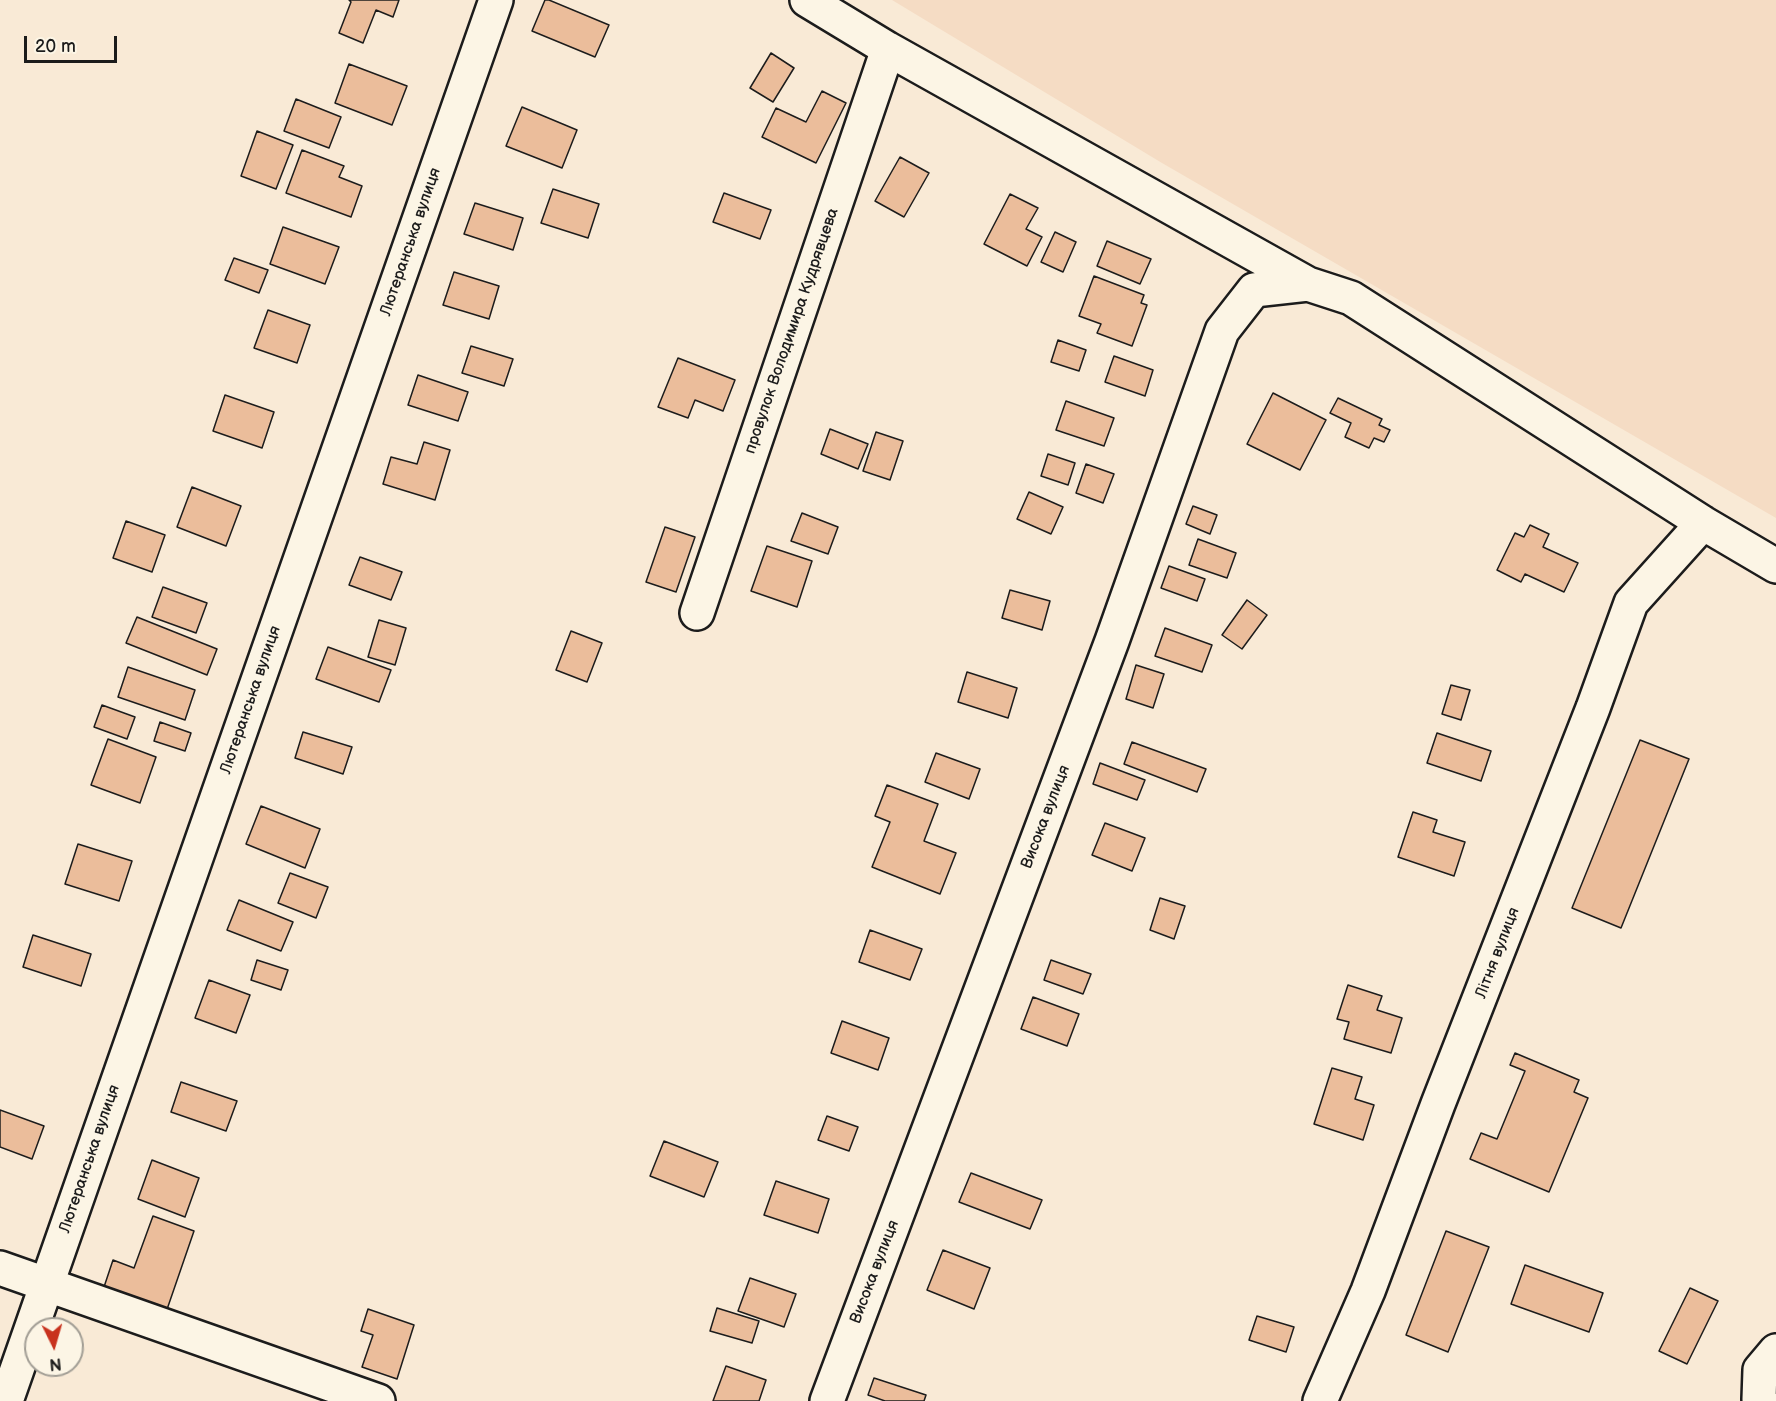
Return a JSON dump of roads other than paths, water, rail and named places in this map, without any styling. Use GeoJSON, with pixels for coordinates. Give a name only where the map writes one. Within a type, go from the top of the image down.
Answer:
{"type":"FeatureCollection","features":[{"type":"Feature","properties":{"kind":"street","name":"Лютеранська вулиця"},"geometry":{"type":"LineString","coordinates":[[6,1401],[496,0]]}},
{"type":"Feature","properties":{"kind":"street"},"geometry":{"type":"LineString","coordinates":[[807,0],[888,49],[1308,284],[1351,298],[1703,523],[1776,566]]}},
{"type":"Feature","properties":{"kind":"street","name":"провулок Володимира Кудрявцева"},"geometry":{"type":"LineString","coordinates":[[697,613],[888,49]]}},
{"type":"Feature","properties":{"kind":"street","name":"Висока вулиця"},"geometry":{"type":"LineString","coordinates":[[827,1401],[1112,641],[1222,331],[1254,290],[1308,284]]}},
{"type":"Feature","properties":{"kind":"street","name":"Літня вулиця"},"geometry":{"type":"LineString","coordinates":[[1320,1401],[1368,1291],[1593,708],[1631,603],[1703,523]]}},
{"type":"Feature","properties":{"kind":"street"},"geometry":{"type":"LineString","coordinates":[[0,1268],[378,1401]]}},
{"type":"Feature","properties":{"kind":"street"},"geometry":{"type":"LineString","coordinates":[[1761,1401],[1759,1399],[1760,1370],[1776,1351]]}}]}
